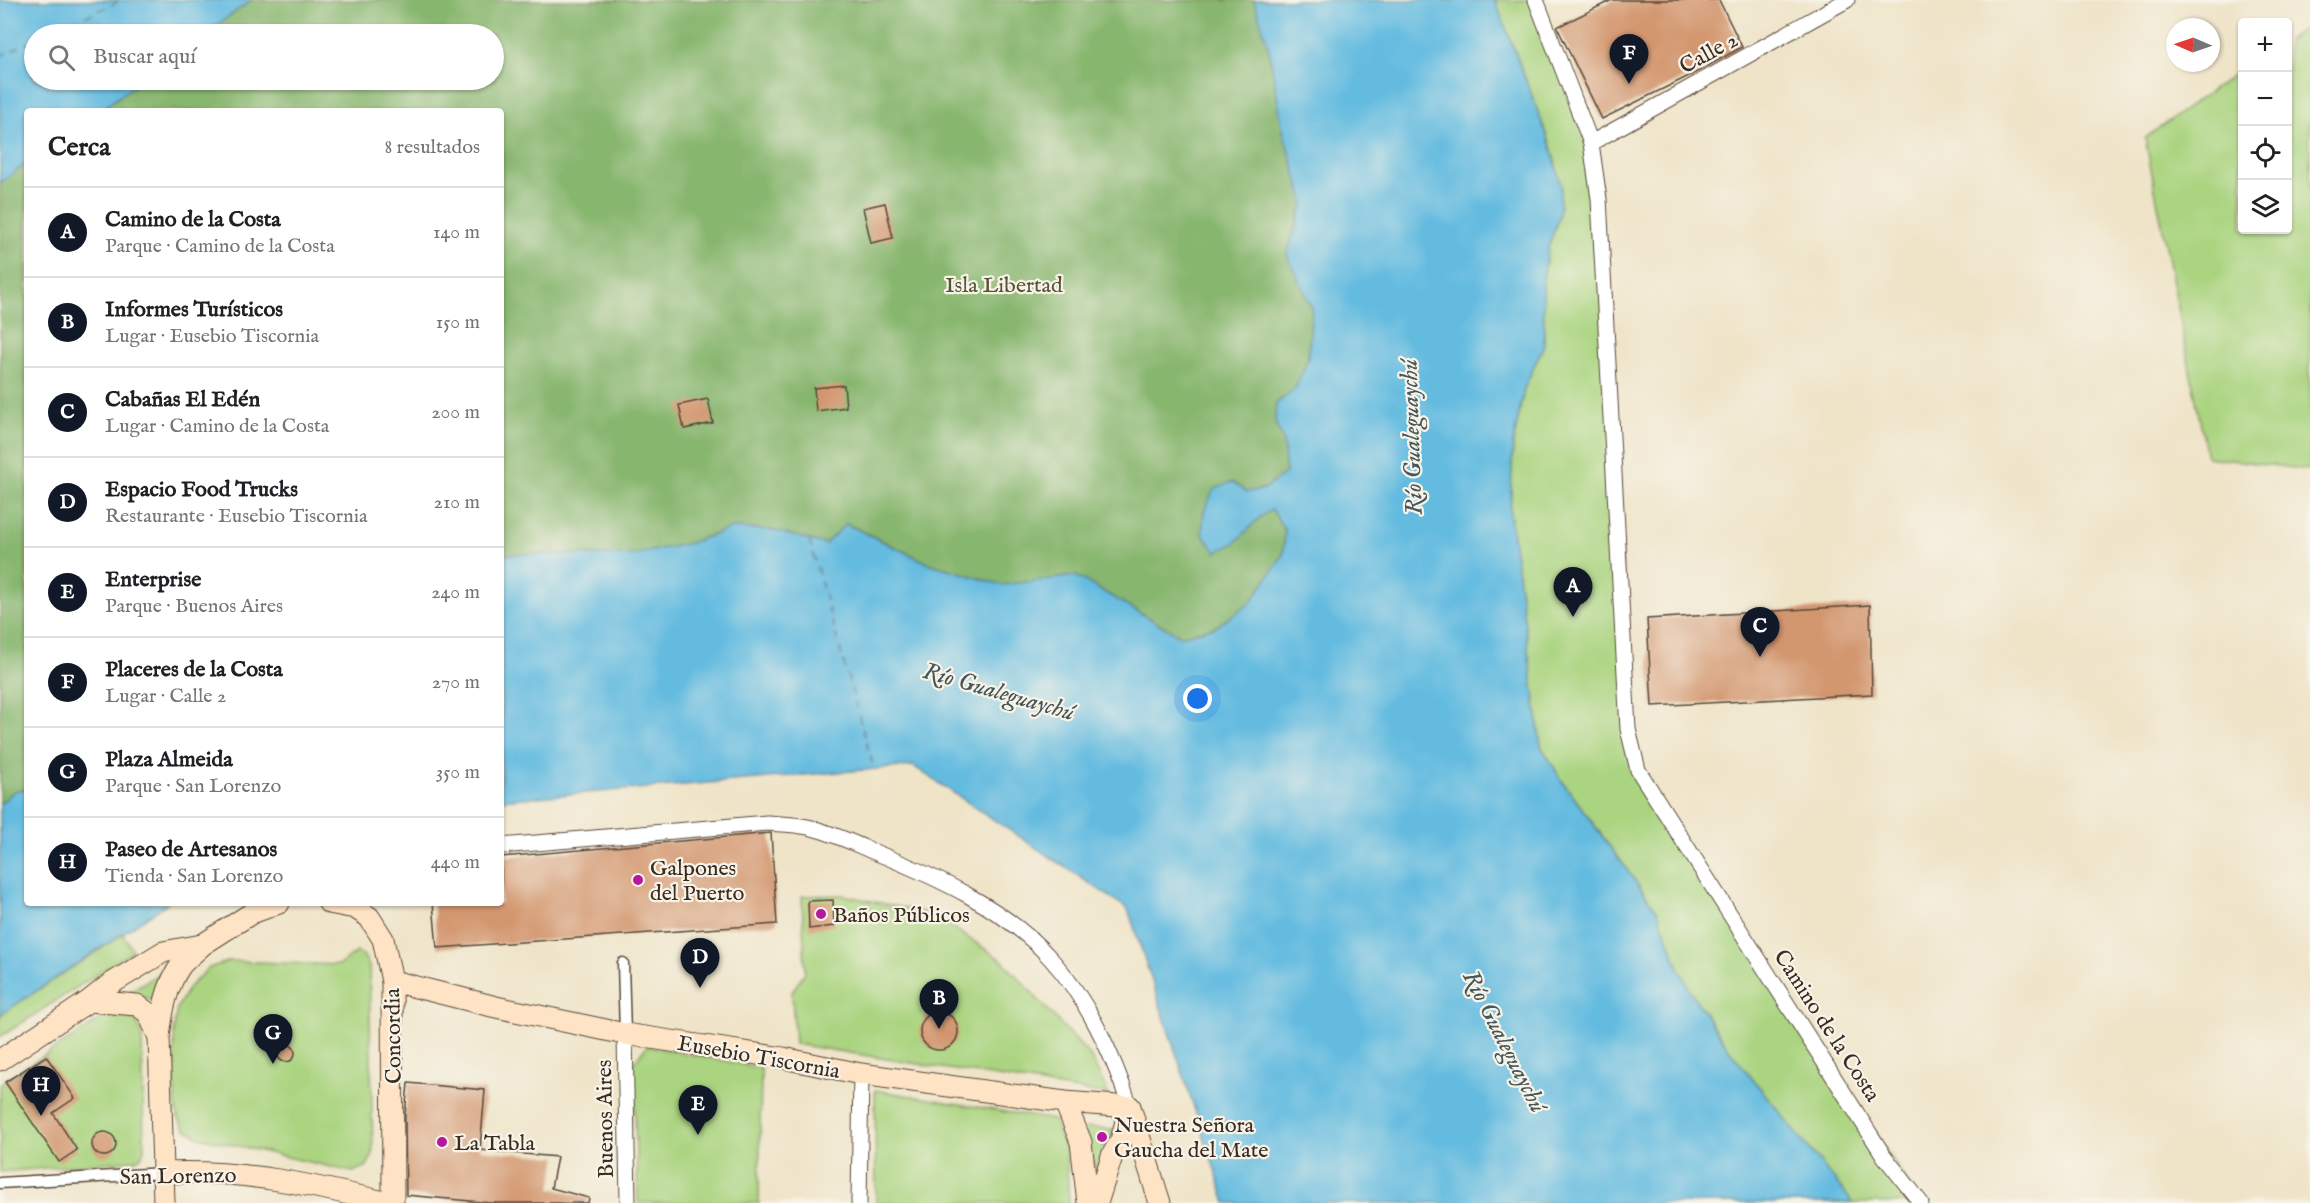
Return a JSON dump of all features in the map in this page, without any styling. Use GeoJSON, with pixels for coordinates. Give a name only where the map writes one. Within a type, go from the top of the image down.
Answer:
{"type":"FeatureCollection","features":[{"type":"Feature","properties":{"kind":"main road"},"geometry":{"type":"LineString","coordinates":[[164,1203],[159,1038],[162,1011],[169,988],[181,965],[202,945],[252,913],[271,906]]}},
{"type":"Feature","properties":{"kind":"main road","name":"Concordia"},"geometry":{"type":"LineString","coordinates":[[345,906],[355,908],[369,917],[383,939],[392,981],[393,1203]]}},
{"type":"Feature","properties":{"kind":"main road"},"geometry":{"type":"LineString","coordinates":[[0,1060],[89,1001],[109,985],[163,952],[202,945]]}},
{"type":"Feature","properties":{"kind":"main road","name":"Eusebio Tiscornia"},"geometry":{"type":"LineString","coordinates":[[392,981],[496,1007],[624,1034],[783,1058],[861,1074],[1065,1102],[1130,1107]]}},
{"type":"Feature","properties":{"kind":"main road"},"geometry":{"type":"LineString","coordinates":[[89,1001],[137,1005],[148,1014],[159,1038]]}},
{"type":"Feature","properties":{"kind":"main road"},"geometry":{"type":"LineString","coordinates":[[1065,1102],[1081,1142],[1088,1203]]}},
{"type":"Feature","properties":{"kind":"main road"},"geometry":{"type":"LineString","coordinates":[[1096,1203],[1112,1156],[1121,1140],[1130,1107]]}},
{"type":"Feature","properties":{"kind":"main road"},"geometry":{"type":"LineString","coordinates":[[1130,1107],[1160,1203]]}},
{"type":"Feature","properties":{"kind":"main road","name":"San Lorenzo"},"geometry":{"type":"LineString","coordinates":[[163,1173],[199,1171],[251,1174],[388,1203]]}},
{"type":"Feature","properties":{"kind":"street","name":"Camino de la Costa"},"geometry":{"type":"LineString","coordinates":[[1536,0],[1591,143],[1599,199],[1628,729],[1638,770],[1884,1156],[1921,1203]]}},
{"type":"Feature","properties":{"kind":"street","name":"Calle 2"},"geometry":{"type":"LineString","coordinates":[[1591,143],[1847,0]]}},
{"type":"Feature","properties":{"kind":"street"},"geometry":{"type":"LineString","coordinates":[[504,846],[775,824],[809,827],[900,862],[967,895],[1020,930],[1051,958],[1079,995],[1103,1040],[1130,1107]]}},
{"type":"Feature","properties":{"kind":"street"},"geometry":{"type":"LineString","coordinates":[[623,963],[624,1034]]}},
{"type":"Feature","properties":{"kind":"street","name":"Buenos Aires"},"geometry":{"type":"LineString","coordinates":[[624,1034],[628,1203]]}},
{"type":"Feature","properties":{"kind":"street"},"geometry":{"type":"LineString","coordinates":[[859,1203],[861,1074]]}},
{"type":"Feature","properties":{"kind":"street","name":"San Lorenzo"},"geometry":{"type":"LineString","coordinates":[[0,1184],[163,1173]]}},
{"type":"Feature","properties":{"kind":"green space","name":"Isla Libertad"},"geometry":{"type":"Polygon","coordinates":[[[252,0],[1254,0],[1269,49],[1283,131],[1304,201],[1287,255],[1312,308],[1308,359],[1295,389],[1276,404],[1275,422],[1283,439],[1286,473],[1264,489],[1247,492],[1202,533],[1216,551],[1235,543],[1259,518],[1272,509],[1285,531],[1283,555],[1251,602],[1216,627],[1180,636],[1076,576],[1002,585],[928,563],[847,524],[825,544],[772,530],[732,528],[690,543],[633,555],[504,554],[504,108],[103,108],[128,90],[504,90],[504,24],[218,24],[252,0]]]}},
{"type":"Feature","properties":{"kind":"green space"},"geometry":{"type":"Polygon","coordinates":[[[1495,0],[1536,0],[1591,143],[1637,770],[1921,1203],[1853,1203],[1730,1051],[1692,994],[1679,968],[1658,912],[1562,781],[1541,746],[1510,514],[1513,444],[1524,389],[1544,344],[1543,280],[1548,248],[1559,216],[1561,185],[1551,146],[1495,0]]]}},
{"type":"Feature","properties":{"kind":"green space"},"geometry":{"type":"Polygon","coordinates":[[[2310,26],[2310,470],[2207,457],[2145,138],[2238,72],[2238,234],[2292,234],[2292,37],[2310,26]]]}},
{"type":"Feature","properties":{"kind":"green space"},"geometry":{"type":"Polygon","coordinates":[[[24,165],[24,789],[14,791],[0,804],[0,183],[24,165]]]}},
{"type":"Feature","properties":{"kind":"green space"},"geometry":{"type":"Polygon","coordinates":[[[843,895],[932,914],[1002,960],[1090,1056],[1109,1095],[795,1044],[792,992],[805,972],[802,896],[843,895]]]}},
{"type":"Feature","properties":{"kind":"green space"},"geometry":{"type":"Polygon","coordinates":[[[123,934],[133,951],[0,1037],[0,1015],[123,934]]]}},
{"type":"Feature","properties":{"kind":"green space"},"geometry":{"type":"Polygon","coordinates":[[[357,952],[363,955],[369,966],[373,1155],[366,1167],[353,1172],[199,1137],[185,1129],[178,1117],[175,1099],[174,1028],[177,1008],[189,987],[209,968],[230,961],[339,965],[357,952]]]}},
{"type":"Feature","properties":{"kind":"green space"},"geometry":{"type":"Polygon","coordinates":[[[165,970],[156,986],[152,1001],[144,997],[125,994],[165,970]]]}},
{"type":"Feature","properties":{"kind":"green space"},"geometry":{"type":"Polygon","coordinates":[[[115,1015],[133,1019],[142,1035],[144,1150],[141,1157],[135,1160],[0,1172],[0,1084],[101,1019],[115,1015]]]}},
{"type":"Feature","properties":{"kind":"green space"},"geometry":{"type":"Polygon","coordinates":[[[647,1046],[761,1068],[759,1203],[638,1203],[633,1063],[647,1046]]]}},
{"type":"Feature","properties":{"kind":"green space"},"geometry":{"type":"Polygon","coordinates":[[[875,1090],[1054,1120],[1066,1151],[1069,1203],[876,1203],[875,1090]]]}},
{"type":"Feature","properties":{"kind":"green space"},"geometry":{"type":"Polygon","coordinates":[[[1086,1128],[1114,1129],[1104,1146],[1097,1172],[1085,1141],[1086,1128]]]}},
{"type":"Feature","properties":{"kind":"water"},"geometry":{"type":"Polygon","coordinates":[[[0,0],[252,0],[218,24],[24,24],[24,90],[128,90],[103,108],[24,108],[24,165],[0,183],[0,0]]]}},
{"type":"Feature","properties":{"kind":"water","name":"Río Gualeguaychú"},"geometry":{"type":"Polygon","coordinates":[[[1254,0],[1495,0],[1551,146],[1561,185],[1559,216],[1548,248],[1543,280],[1544,344],[1524,389],[1513,444],[1510,514],[1541,746],[1562,781],[1658,912],[1679,968],[1692,994],[1730,1051],[1853,1203],[1226,1203],[1128,909],[913,766],[504,800],[504,554],[633,555],[690,543],[732,528],[772,530],[825,544],[846,524],[928,563],[1002,585],[1076,576],[1180,636],[1216,627],[1251,602],[1283,555],[1285,531],[1272,509],[1259,518],[1235,543],[1216,552],[1202,533],[1204,511],[1214,489],[1232,482],[1247,492],[1264,489],[1286,473],[1283,440],[1275,422],[1276,404],[1295,389],[1308,359],[1312,308],[1287,255],[1304,201],[1283,131],[1269,49],[1254,0]]]}},
{"type":"Feature","properties":{"kind":"water"},"geometry":{"type":"Polygon","coordinates":[[[24,789],[24,906],[164,906],[0,1015],[0,804],[14,791],[24,789]]]}},
{"type":"Feature","properties":{"kind":"building"},"geometry":{"type":"Polygon","coordinates":[[[1612,0],[1719,0],[1742,47],[1602,119],[1557,27],[1612,0]]]}},
{"type":"Feature","properties":{"kind":"building"},"geometry":{"type":"Polygon","coordinates":[[[885,203],[893,238],[871,243],[863,208],[885,203]]]}},
{"type":"Feature","properties":{"kind":"building"},"geometry":{"type":"Polygon","coordinates":[[[844,385],[846,407],[816,411],[814,388],[844,385]]]}},
{"type":"Feature","properties":{"kind":"building"},"geometry":{"type":"Polygon","coordinates":[[[708,399],[713,423],[684,429],[679,405],[708,399]]]}},
{"type":"Feature","properties":{"kind":"building"},"geometry":{"type":"Polygon","coordinates":[[[1870,605],[1872,694],[1652,706],[1647,619],[1870,605]]]}},
{"type":"Feature","properties":{"kind":"building","name":"Galpones del Puerto"},"geometry":{"type":"Polygon","coordinates":[[[771,833],[777,924],[437,948],[433,906],[504,906],[504,857],[771,833]]]}},
{"type":"Feature","properties":{"kind":"building","name":"Baños Públicos"},"geometry":{"type":"Polygon","coordinates":[[[833,900],[834,926],[809,929],[808,901],[833,900]]]}},
{"type":"Feature","properties":{"kind":"building"},"geometry":{"type":"Polygon","coordinates":[[[939,1012],[953,1017],[958,1031],[953,1045],[939,1050],[925,1045],[920,1031],[925,1017],[939,1012]]]}},
{"type":"Feature","properties":{"kind":"building"},"geometry":{"type":"Polygon","coordinates":[[[282,1044],[290,1044],[295,1049],[293,1060],[282,1062],[277,1057],[277,1049],[282,1044]]]}},
{"type":"Feature","properties":{"kind":"building"},"geometry":{"type":"Polygon","coordinates":[[[46,1056],[75,1098],[53,1113],[77,1150],[59,1162],[5,1082],[46,1056]]]}},
{"type":"Feature","properties":{"kind":"building","name":"La Tabla"},"geometry":{"type":"Polygon","coordinates":[[[408,1083],[485,1090],[480,1150],[557,1157],[551,1188],[589,1198],[588,1203],[492,1203],[406,1195],[405,1115],[408,1083]]]}},
{"type":"Feature","properties":{"kind":"building"},"geometry":{"type":"Polygon","coordinates":[[[104,1132],[112,1136],[116,1144],[112,1152],[104,1156],[96,1152],[92,1144],[96,1136],[104,1132]]]}},
{"type":"Feature","properties":{"kind":"ferry route"},"geometry":{"type":"LineString","coordinates":[[69,24],[122,0]]}},
{"type":"Feature","properties":{"kind":"ferry route"},"geometry":{"type":"LineString","coordinates":[[0,56],[24,45]]}},
{"type":"Feature","properties":{"kind":"ferry route"},"geometry":{"type":"LineString","coordinates":[[809,540],[874,769]]}},
{"type":"Feature","properties":{"kind":"place","name":"Placeres de la Costa"},"geometry":{"type":"Point","coordinates":[1629,84]}},
{"type":"Feature","properties":{"kind":"place","name":"Camino de la Costa"},"geometry":{"type":"Point","coordinates":[1573,617]}},
{"type":"Feature","properties":{"kind":"place","name":"Cabañas El Edén"},"geometry":{"type":"Point","coordinates":[1760,657]}},
{"type":"Feature","properties":{"kind":"place","name":"Galpones del Puerto"},"geometry":{"type":"Point","coordinates":[638,880]}},
{"type":"Feature","properties":{"kind":"place","name":"Baños Públicos"},"geometry":{"type":"Point","coordinates":[821,914]}},
{"type":"Feature","properties":{"kind":"place","name":"Espacio Food Trucks"},"geometry":{"type":"Point","coordinates":[700,988]}},
{"type":"Feature","properties":{"kind":"place","name":"Informes Turísticos"},"geometry":{"type":"Point","coordinates":[939,1029]}},
{"type":"Feature","properties":{"kind":"place","name":"Plaza Almeida"},"geometry":{"type":"Point","coordinates":[273,1064]}},
{"type":"Feature","properties":{"kind":"place","name":"Paseo de Artesanos"},"geometry":{"type":"Point","coordinates":[41,1116]}},
{"type":"Feature","properties":{"kind":"place","name":"Enterprise"},"geometry":{"type":"Point","coordinates":[698,1135]}},
{"type":"Feature","properties":{"kind":"place","name":"Nuestra Señora Gaucha del Mate"},"geometry":{"type":"Point","coordinates":[1102,1137]}},
{"type":"Feature","properties":{"kind":"place","name":"La Tabla"},"geometry":{"type":"Point","coordinates":[442,1142]}}]}
